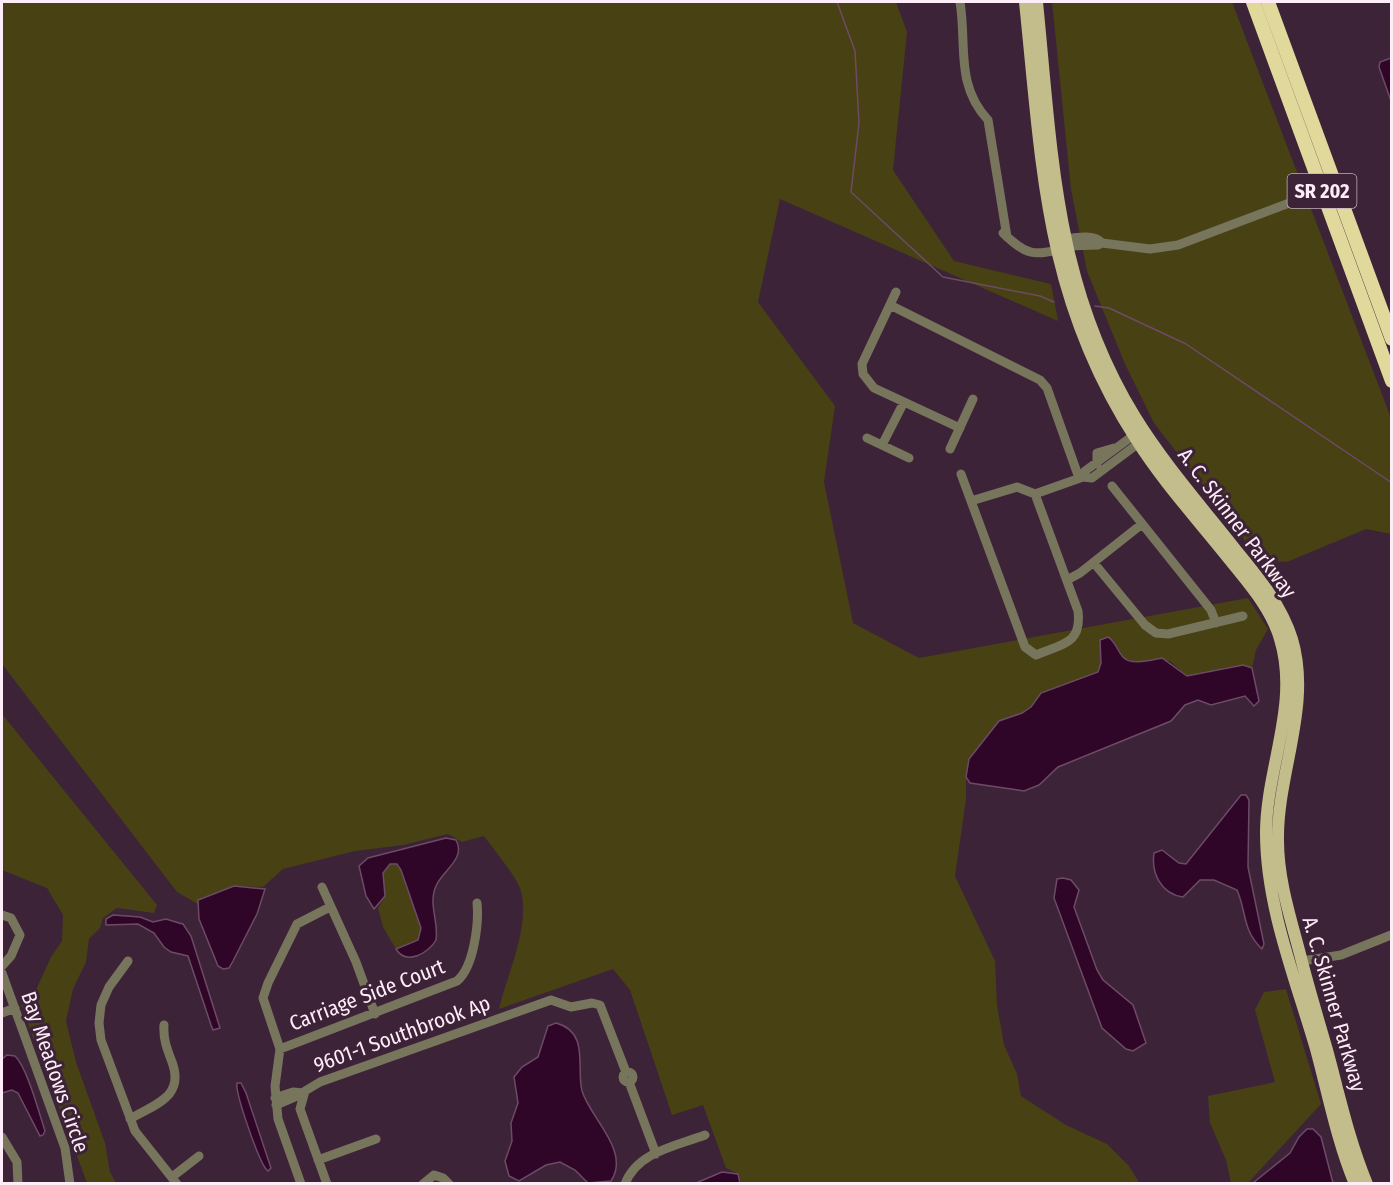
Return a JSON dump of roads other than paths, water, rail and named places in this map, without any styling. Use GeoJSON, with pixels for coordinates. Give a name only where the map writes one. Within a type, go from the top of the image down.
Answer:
{"type":"FeatureCollection","features":[{"type":"Feature","properties":{"kind":"highway","name":"SR 202"},"geometry":{"type":"LineString","coordinates":[[1253,2],[1392,381]]}},
{"type":"Feature","properties":{"kind":"highway","name":"SR 202"},"geometry":{"type":"LineString","coordinates":[[1269,2],[1392,339]]}},
{"type":"Feature","properties":{"kind":"main road","name":"A. C. Skinner Parkway"},"geometry":{"type":"LineString","coordinates":[[1025,2],[1044,189],[1077,290],[1098,345],[1140,436],[1259,597],[1279,636],[1286,669],[1287,692],[1268,799],[1266,834],[1270,879],[1354,1184]]}},
{"type":"Feature","properties":{"kind":"main road","name":"A. C. Skinner Parkway"},"geometry":{"type":"LineString","coordinates":[[1037,2],[1063,248]]}},
{"type":"Feature","properties":{"kind":"main road","name":"A. C. Skinner Parkway"},"geometry":{"type":"LineString","coordinates":[[1140,436],[1267,589],[1284,617],[1292,639],[1297,660],[1298,695],[1280,796],[1278,842],[1285,898],[1367,1184]]}},
{"type":"Feature","properties":{"kind":"street"},"geometry":{"type":"LineString","coordinates":[[960,2],[963,68],[977,109],[987,120],[1004,213],[1004,225],[1007,237],[1018,248],[1029,253],[1102,243],[1150,249],[1178,245],[1292,202]]}},
{"type":"Feature","properties":{"kind":"street"},"geometry":{"type":"LineString","coordinates":[[896,292],[862,364],[862,372],[874,388],[960,428]]}},
{"type":"Feature","properties":{"kind":"street"},"geometry":{"type":"LineString","coordinates":[[890,305],[1040,380],[1047,388],[1081,478]]}},
{"type":"Feature","properties":{"kind":"street"},"geometry":{"type":"LineString","coordinates":[[950,449],[973,399]]}},
{"type":"Feature","properties":{"kind":"street"},"geometry":{"type":"LineString","coordinates":[[882,445],[904,402]]}},
{"type":"Feature","properties":{"kind":"street"},"geometry":{"type":"LineString","coordinates":[[1099,466],[1114,448],[1140,436]]}},
{"type":"Feature","properties":{"kind":"street"},"geometry":{"type":"LineString","coordinates":[[971,501],[1017,487],[1035,494],[1081,478],[1085,471],[1099,466],[1140,436]]}},
{"type":"Feature","properties":{"kind":"street"},"geometry":{"type":"LineString","coordinates":[[867,438],[909,458]]}},
{"type":"Feature","properties":{"kind":"street"},"geometry":{"type":"LineString","coordinates":[[961,474],[1025,647],[1031,653],[1036,654],[1071,640],[1078,631],[1078,611],[1035,494]]}},
{"type":"Feature","properties":{"kind":"street"},"geometry":{"type":"LineString","coordinates":[[1112,486],[1211,610],[1216,622]]}},
{"type":"Feature","properties":{"kind":"street"},"geometry":{"type":"LineString","coordinates":[[1067,580],[1142,524]]}},
{"type":"Feature","properties":{"kind":"street"},"geometry":{"type":"LineString","coordinates":[[1094,562],[1145,625],[1156,633],[1168,634],[1243,616]]}},
{"type":"Feature","properties":{"kind":"street"},"geometry":{"type":"LineString","coordinates":[[322,887],[357,962],[375,1014]]}},
{"type":"Feature","properties":{"kind":"street","name":"Carriage Side Court"},"geometry":{"type":"LineString","coordinates":[[280,1049],[450,984],[462,976],[477,929],[477,903]]}},
{"type":"Feature","properties":{"kind":"street"},"geometry":{"type":"LineString","coordinates":[[301,1184],[283,1135],[276,1101],[280,1049],[265,1008],[264,991],[297,924],[330,907]]}},
{"type":"Feature","properties":{"kind":"street"},"geometry":{"type":"LineString","coordinates":[[2,915],[11,918],[20,935],[11,956],[2,966]]}},
{"type":"Feature","properties":{"kind":"street"},"geometry":{"type":"LineString","coordinates":[[1302,961],[1341,955],[1390,934]]}},
{"type":"Feature","properties":{"kind":"street"},"geometry":{"type":"LineString","coordinates":[[128,962],[105,996],[99,1023],[101,1040],[138,1137],[175,1180],[199,1156]]}},
{"type":"Feature","properties":{"kind":"street","name":"Bay Meadows Circle"},"geometry":{"type":"LineString","coordinates":[[2,973],[66,1148],[70,1184]]}},
{"type":"Feature","properties":{"kind":"street","name":"9601-1 Southbrook Ap"},"geometry":{"type":"LineString","coordinates":[[327,1184],[300,1109],[304,1093],[320,1082],[545,1000],[571,1007],[592,1002],[600,1005],[656,1154]]}},
{"type":"Feature","properties":{"kind":"street"},"geometry":{"type":"LineString","coordinates":[[2,1013],[15,1008]]}},
{"type":"Feature","properties":{"kind":"street"},"geometry":{"type":"LineString","coordinates":[[130,1119],[167,1097],[175,1086],[176,1073],[164,1039],[164,1025]]}},
{"type":"Feature","properties":{"kind":"street"},"geometry":{"type":"LineString","coordinates":[[276,1101],[304,1093]]}},
{"type":"Feature","properties":{"kind":"street"},"geometry":{"type":"LineString","coordinates":[[624,1184],[630,1171],[638,1162],[705,1135]]}},
{"type":"Feature","properties":{"kind":"street"},"geometry":{"type":"LineString","coordinates":[[2,1137],[17,1162],[18,1184]]}},
{"type":"Feature","properties":{"kind":"street"},"geometry":{"type":"LineString","coordinates":[[318,1160],[376,1139]]}},
{"type":"Feature","properties":{"kind":"street"},"geometry":{"type":"LineString","coordinates":[[423,1184],[434,1175],[443,1178],[449,1184]]}},
{"type":"Feature","properties":{"kind":"waterway"},"geometry":{"type":"LineString","coordinates":[[837,2],[855,51],[859,123],[851,192],[943,277],[1040,296],[1054,302]]}},
{"type":"Feature","properties":{"kind":"waterway"},"geometry":{"type":"LineString","coordinates":[[1095,306],[1109,308],[1186,344],[1392,483]]}}]}
